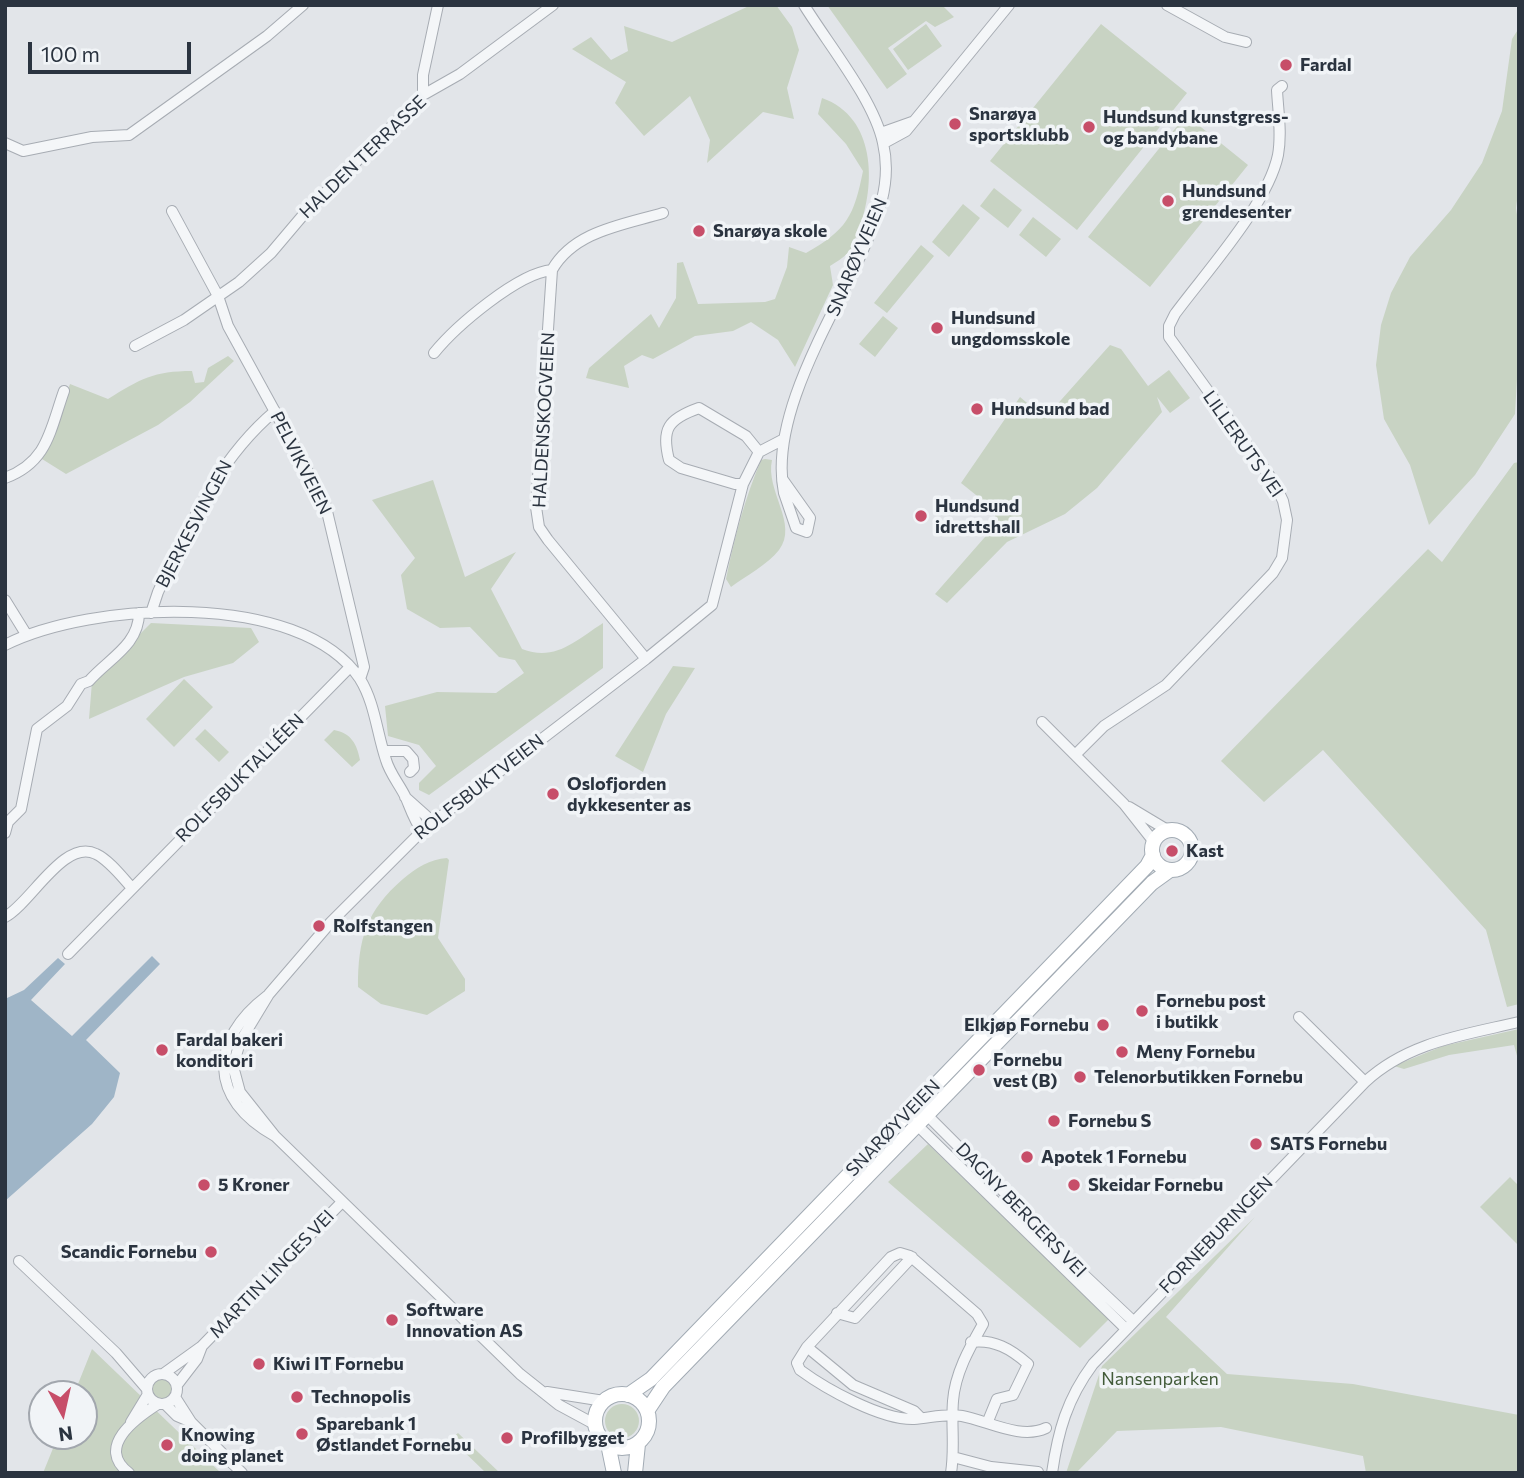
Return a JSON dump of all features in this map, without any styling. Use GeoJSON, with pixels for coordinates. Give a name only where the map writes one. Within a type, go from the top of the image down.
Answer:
{"type":"FeatureCollection","features":[{"type":"Feature","properties":{"kind":"main road"},"geometry":{"type":"LineString","coordinates":[[1168,831],[1181,833],[1191,847],[1186,864],[1170,870],[1161,867],[1153,848],[1168,831]]}},
{"type":"Feature","properties":{"kind":"main road","name":"SNARØYVEIEN"},"geometry":{"type":"LineString","coordinates":[[628,1395],[651,1379],[1147,866],[1153,848]]}},
{"type":"Feature","properties":{"kind":"main road","name":"SNARØYVEIEN"},"geometry":{"type":"LineString","coordinates":[[648,1411],[663,1387],[1152,883],[1170,870]]}},
{"type":"Feature","properties":{"kind":"main road"},"geometry":{"type":"LineString","coordinates":[[618,1395],[628,1395],[640,1401],[648,1411],[648,1432],[638,1444],[626,1448],[608,1444],[600,1436],[596,1425],[597,1412],[604,1401],[618,1395]]}},
{"type":"Feature","properties":{"kind":"main road"},"geometry":{"type":"LineString","coordinates":[[608,1444],[614,1473]]}},
{"type":"Feature","properties":{"kind":"main road"},"geometry":{"type":"LineString","coordinates":[[635,1473],[638,1444]]}},
{"type":"Feature","properties":{"kind":"street"},"geometry":{"type":"LineString","coordinates":[[5,143],[23,150],[81,139],[129,135],[267,36],[303,5]]}},
{"type":"Feature","properties":{"kind":"street"},"geometry":{"type":"LineString","coordinates":[[423,95],[423,75],[438,5]]}},
{"type":"Feature","properties":{"kind":"street","name":"HALDEN TERRASSE"},"geometry":{"type":"LineString","coordinates":[[218,296],[271,253],[304,214],[423,95],[460,74],[553,5]]}},
{"type":"Feature","properties":{"kind":"street","name":"SNARØYVEIEN"},"geometry":{"type":"LineString","coordinates":[[786,493],[810,518],[807,532],[796,528],[786,493],[783,480],[784,439],[804,377],[878,216],[886,183],[882,138],[866,103],[804,5]]}},
{"type":"Feature","properties":{"kind":"street"},"geometry":{"type":"LineString","coordinates":[[882,138],[901,136],[1009,5]]}},
{"type":"Feature","properties":{"kind":"street"},"geometry":{"type":"LineString","coordinates":[[1167,5],[1225,37],[1246,42]]}},
{"type":"Feature","properties":{"kind":"street","name":"LILLERUTS VEI"},"geometry":{"type":"LineString","coordinates":[[1075,754],[1121,713],[1166,685],[1263,586],[1282,558],[1287,520],[1283,501],[1274,482],[1169,337],[1169,326],[1175,314],[1241,225],[1272,176],[1280,135],[1278,90],[1282,86]]}},
{"type":"Feature","properties":{"kind":"street","name":"PELVIKVEIEN"},"geometry":{"type":"LineString","coordinates":[[172,211],[218,296],[228,327],[312,477],[332,526],[364,667],[360,679]]}},
{"type":"Feature","properties":{"kind":"street"},"geometry":{"type":"LineString","coordinates":[[434,353],[450,332],[539,271],[552,270],[561,255],[593,234],[663,213]]}},
{"type":"Feature","properties":{"kind":"street","name":"HALDENSKOGVEIEN"},"geometry":{"type":"LineString","coordinates":[[552,270],[536,507],[539,527],[646,659]]}},
{"type":"Feature","properties":{"kind":"street"},"geometry":{"type":"LineString","coordinates":[[135,346],[184,320],[218,296]]}},
{"type":"Feature","properties":{"kind":"street"},"geometry":{"type":"LineString","coordinates":[[5,478],[27,468],[42,453],[64,391]]}},
{"type":"Feature","properties":{"kind":"street"},"geometry":{"type":"LineString","coordinates":[[759,453],[746,436],[699,408],[682,414],[670,423],[664,439],[669,460],[708,478],[743,484],[759,453],[784,439]]}},
{"type":"Feature","properties":{"kind":"street","name":"BJERKESVINGEN"},"geometry":{"type":"LineString","coordinates":[[5,833],[8,822],[21,809],[37,729],[61,711],[81,684],[89,681],[133,639],[219,472],[248,433],[275,411]]}},
{"type":"Feature","properties":{"kind":"street","name":"ROLFSBUKTVEIEN"},"geometry":{"type":"LineString","coordinates":[[596,1425],[559,1405],[513,1367],[275,1136],[263,1129],[233,1101],[223,1068],[224,1052],[231,1035],[257,1003],[270,994],[322,931],[422,831],[712,605],[743,484]]}},
{"type":"Feature","properties":{"kind":"street"},"geometry":{"type":"LineString","coordinates":[[5,600],[26,634]]}},
{"type":"Feature","properties":{"kind":"street"},"geometry":{"type":"LineString","coordinates":[[5,645],[26,634],[95,616],[145,612],[211,615],[281,624],[316,639],[360,679],[391,774],[422,831]]}},
{"type":"Feature","properties":{"kind":"street","name":"ROLFSBUKTALLÉEN"},"geometry":{"type":"LineString","coordinates":[[68,954],[349,668]]}},
{"type":"Feature","properties":{"kind":"street"},"geometry":{"type":"LineString","coordinates":[[1042,722],[1124,804],[1153,848]]}},
{"type":"Feature","properties":{"kind":"street"},"geometry":{"type":"LineString","coordinates":[[384,751],[407,751],[413,759],[414,768],[410,772]]}},
{"type":"Feature","properties":{"kind":"street"},"geometry":{"type":"LineString","coordinates":[[405,797],[433,822]]}},
{"type":"Feature","properties":{"kind":"street"},"geometry":{"type":"LineString","coordinates":[[1124,804],[1168,831]]}},
{"type":"Feature","properties":{"kind":"street"},"geometry":{"type":"LineString","coordinates":[[5,917],[16,910],[65,859],[80,851],[98,854],[132,888]]}},
{"type":"Feature","properties":{"kind":"street"},"geometry":{"type":"LineString","coordinates":[[1299,1017],[1365,1082]]}},
{"type":"Feature","properties":{"kind":"street","name":"FORNEBURINGEN"},"geometry":{"type":"LineString","coordinates":[[1052,1473],[1067,1404],[1093,1364],[1365,1082],[1386,1065],[1420,1047],[1519,1023]]}},
{"type":"Feature","properties":{"kind":"street"},"geometry":{"type":"LineString","coordinates":[[904,1116],[922,1120]]}},
{"type":"Feature","properties":{"kind":"street","name":"DAGNY BERGERS VEI"},"geometry":{"type":"LineString","coordinates":[[922,1120],[1129,1324]]}},
{"type":"Feature","properties":{"kind":"street","name":"MARTIN LINGES VEI"},"geometry":{"type":"LineString","coordinates":[[158,1375],[202,1346],[342,1202]]}},
{"type":"Feature","properties":{"kind":"street"},"geometry":{"type":"LineString","coordinates":[[951,1473],[953,1457],[954,1414],[956,1387],[971,1342],[983,1324],[982,1319],[912,1257],[900,1254],[887,1260],[807,1347],[797,1363],[807,1375],[844,1396],[892,1416],[921,1418],[954,1414],[988,1421],[1007,1429],[1036,1433],[1046,1429]]}},
{"type":"Feature","properties":{"kind":"street"},"geometry":{"type":"LineString","coordinates":[[837,1312],[855,1318],[912,1257]]}},
{"type":"Feature","properties":{"kind":"street"},"geometry":{"type":"LineString","coordinates":[[19,1261],[133,1371],[135,1379],[147,1391],[169,1397],[242,1473]]}},
{"type":"Feature","properties":{"kind":"street"},"geometry":{"type":"LineString","coordinates":[[971,1342],[988,1340],[1014,1352],[1028,1364],[1015,1392],[997,1399],[988,1421]]}},
{"type":"Feature","properties":{"kind":"street","name":"MARTIN LINGES VEI"},"geometry":{"type":"LineString","coordinates":[[131,1422],[169,1397],[197,1359],[202,1346]]}},
{"type":"Feature","properties":{"kind":"street"},"geometry":{"type":"LineString","coordinates":[[807,1347],[853,1385],[914,1411],[921,1418]]}},
{"type":"Feature","properties":{"kind":"street"},"geometry":{"type":"LineString","coordinates":[[133,1371],[171,1377],[169,1397]]}},
{"type":"Feature","properties":{"kind":"street"},"geometry":{"type":"LineString","coordinates":[[129,1473],[121,1465],[117,1450],[121,1434],[158,1375]]}},
{"type":"Feature","properties":{"kind":"street","name":"ROLFSBUKTVEIEN"},"geometry":{"type":"LineString","coordinates":[[545,1391],[604,1401]]}},
{"type":"Feature","properties":{"kind":"street"},"geometry":{"type":"LineString","coordinates":[[953,1457],[991,1467],[1038,1472]]}},
{"type":"Feature","properties":{"kind":"green space"},"geometry":{"type":"Polygon","coordinates":[[[751,5],[776,5],[792,27],[799,50],[787,88],[794,119],[763,112],[707,163],[710,140],[690,96],[644,136],[615,103],[626,82],[572,49],[591,37],[611,60],[628,51],[624,26],[672,42],[751,5]]]}},
{"type":"Feature","properties":{"kind":"green space"},"geometry":{"type":"Polygon","coordinates":[[[827,5],[942,5],[954,17],[935,27],[926,21],[888,48],[907,74],[887,89],[827,5]]]}},
{"type":"Feature","properties":{"kind":"green space"},"geometry":{"type":"Polygon","coordinates":[[[926,24],[942,46],[908,70],[893,49],[926,24]]]}},
{"type":"Feature","properties":{"kind":"green space","name":"Hundsund kunstgress- og bandybane"},"geometry":{"type":"Polygon","coordinates":[[[1101,24],[1187,93],[1077,230],[990,161],[1101,24]]]}},
{"type":"Feature","properties":{"kind":"green space"},"geometry":{"type":"Polygon","coordinates":[[[1519,28],[1519,186],[1516,208],[1519,228],[1519,344],[1515,414],[1475,475],[1429,525],[1410,465],[1384,419],[1376,365],[1381,325],[1391,293],[1410,257],[1451,210],[1482,163],[1502,111],[1512,39],[1519,28]]]}},
{"type":"Feature","properties":{"kind":"green space"},"geometry":{"type":"Polygon","coordinates":[[[822,98],[840,107],[853,120],[862,136],[867,154],[868,192],[865,211],[851,248],[830,266],[833,285],[795,367],[778,340],[751,322],[733,331],[695,336],[653,359],[642,355],[624,366],[629,388],[586,378],[589,368],[651,314],[659,328],[676,298],[677,263],[683,262],[698,304],[765,302],[775,299],[787,267],[789,247],[806,253],[840,229],[852,211],[863,171],[846,144],[818,114],[822,98]]]}},
{"type":"Feature","properties":{"kind":"green space","name":"Hundsund grendesenter"},"geometry":{"type":"Polygon","coordinates":[[[1186,115],[1248,165],[1150,287],[1088,237],[1186,115]]]}},
{"type":"Feature","properties":{"kind":"green space"},"geometry":{"type":"Polygon","coordinates":[[[994,188],[1022,210],[1008,228],[980,206],[994,188]]]}},
{"type":"Feature","properties":{"kind":"green space"},"geometry":{"type":"Polygon","coordinates":[[[963,204],[980,218],[949,257],[932,242],[963,204]]]}},
{"type":"Feature","properties":{"kind":"green space"},"geometry":{"type":"Polygon","coordinates":[[[1033,217],[1061,239],[1046,257],[1019,235],[1033,217]]]}},
{"type":"Feature","properties":{"kind":"green space"},"geometry":{"type":"Polygon","coordinates":[[[921,245],[934,256],[887,313],[874,303],[921,245]]]}},
{"type":"Feature","properties":{"kind":"green space"},"geometry":{"type":"Polygon","coordinates":[[[883,316],[898,328],[875,357],[859,344],[883,316]]]}},
{"type":"Feature","properties":{"kind":"green space"},"geometry":{"type":"Polygon","coordinates":[[[1110,345],[1121,349],[1148,386],[1169,370],[1190,398],[1170,413],[1157,397],[1162,412],[1097,488],[1065,514],[1007,542],[947,603],[935,594],[992,529],[996,511],[961,483],[1020,397],[1045,418],[1110,345]]]}},
{"type":"Feature","properties":{"kind":"green space"},"geometry":{"type":"Polygon","coordinates":[[[228,356],[234,361],[190,402],[158,425],[66,474],[42,459],[70,384],[108,399],[139,381],[167,373],[192,371],[195,383],[204,382],[208,368],[228,356]]]}},
{"type":"Feature","properties":{"kind":"green space"},"geometry":{"type":"Polygon","coordinates":[[[761,460],[772,460],[773,483],[784,518],[784,540],[769,560],[731,587],[726,579],[736,534],[755,474],[761,460]]]}},
{"type":"Feature","properties":{"kind":"green space"},"geometry":{"type":"Polygon","coordinates":[[[1519,462],[1519,1004],[1507,1007],[1486,930],[1323,750],[1264,802],[1221,761],[1428,549],[1442,562],[1514,463],[1519,462]]]}},
{"type":"Feature","properties":{"kind":"green space"},"geometry":{"type":"Polygon","coordinates":[[[433,480],[465,577],[516,552],[491,589],[522,649],[545,653],[555,651],[574,643],[603,623],[603,668],[429,795],[419,790],[419,783],[436,766],[419,745],[388,736],[385,706],[437,692],[496,693],[524,673],[515,660],[499,657],[470,627],[440,628],[407,609],[401,575],[415,558],[372,500],[433,480]]]}},
{"type":"Feature","properties":{"kind":"green space"},"geometry":{"type":"Polygon","coordinates":[[[151,623],[251,628],[259,642],[233,663],[184,677],[89,719],[92,682],[151,623]]]}},
{"type":"Feature","properties":{"kind":"green space"},"geometry":{"type":"Polygon","coordinates":[[[673,666],[695,668],[666,714],[643,772],[615,756],[673,666]]]}},
{"type":"Feature","properties":{"kind":"green space"},"geometry":{"type":"Polygon","coordinates":[[[184,679],[213,707],[174,747],[146,719],[184,679]]]}},
{"type":"Feature","properties":{"kind":"green space"},"geometry":{"type":"Polygon","coordinates":[[[205,729],[229,752],[219,762],[195,739],[205,729]]]}},
{"type":"Feature","properties":{"kind":"green space"},"geometry":{"type":"Polygon","coordinates":[[[334,730],[345,734],[355,744],[360,760],[352,767],[324,740],[334,730]]]}},
{"type":"Feature","properties":{"kind":"green space"},"geometry":{"type":"Polygon","coordinates":[[[447,858],[449,860],[438,938],[465,979],[465,991],[427,1015],[381,1004],[358,987],[362,940],[367,927],[380,903],[403,879],[423,865],[447,858]]]}},
{"type":"Feature","properties":{"kind":"green space"},"geometry":{"type":"Polygon","coordinates":[[[1519,1029],[1519,1063],[1514,1045],[1449,1055],[1404,1069],[1394,1066],[1443,1046],[1519,1029]]]}},
{"type":"Feature","properties":{"kind":"green space"},"geometry":{"type":"Polygon","coordinates":[[[928,1144],[1109,1319],[1080,1348],[888,1182],[928,1144]]]}},
{"type":"Feature","properties":{"kind":"green space"},"geometry":{"type":"Polygon","coordinates":[[[1510,1177],[1519,1186],[1519,1246],[1480,1207],[1510,1177]]]}},
{"type":"Feature","properties":{"kind":"green space","name":"Nansenparken"},"geometry":{"type":"Polygon","coordinates":[[[1255,1217],[1166,1317],[1227,1374],[1353,1384],[1519,1415],[1519,1473],[1366,1473],[1363,1456],[1221,1427],[1117,1431],[1076,1473],[1066,1473],[1102,1366],[1255,1217]]]}},
{"type":"Feature","properties":{"kind":"green space"},"geometry":{"type":"Polygon","coordinates":[[[92,1349],[221,1473],[43,1473],[52,1450],[98,1450],[98,1380],[80,1380],[92,1349]]]}},
{"type":"Feature","properties":{"kind":"green space"},"geometry":{"type":"Polygon","coordinates":[[[162,1379],[170,1382],[173,1390],[170,1398],[162,1401],[154,1398],[151,1390],[154,1382],[162,1379]]]}},
{"type":"Feature","properties":{"kind":"green space"},"geometry":{"type":"Polygon","coordinates":[[[622,1404],[634,1409],[639,1421],[634,1433],[622,1438],[610,1433],[605,1421],[610,1409],[622,1404]]]}},
{"type":"Feature","properties":{"kind":"green space"},"geometry":{"type":"Polygon","coordinates":[[[458,1433],[500,1473],[486,1473],[451,1439],[458,1433]]]}},
{"type":"Feature","properties":{"kind":"water"},"geometry":{"type":"Polygon","coordinates":[[[152,956],[160,964],[86,1040],[120,1073],[114,1097],[92,1124],[5,1201],[5,999],[24,990],[58,958],[65,964],[31,1000],[72,1036],[152,956]]]}},
{"type":"Feature","properties":{"kind":"place","name":"Fardal"},"geometry":{"type":"Point","coordinates":[1286,65]}},
{"type":"Feature","properties":{"kind":"place","name":"Snarøya sportsklubb"},"geometry":{"type":"Point","coordinates":[955,124]}},
{"type":"Feature","properties":{"kind":"place","name":"Hundsund kunstgress- og bandybane"},"geometry":{"type":"Point","coordinates":[1089,127]}},
{"type":"Feature","properties":{"kind":"place","name":"Hundsund grendesenter"},"geometry":{"type":"Point","coordinates":[1168,201]}},
{"type":"Feature","properties":{"kind":"place","name":"Snarøya skole"},"geometry":{"type":"Point","coordinates":[699,231]}},
{"type":"Feature","properties":{"kind":"place","name":"Hundsund ungdomsskole"},"geometry":{"type":"Point","coordinates":[937,328]}},
{"type":"Feature","properties":{"kind":"place","name":"Hundsund bad"},"geometry":{"type":"Point","coordinates":[977,409]}},
{"type":"Feature","properties":{"kind":"place","name":"Hundsund idrettshall"},"geometry":{"type":"Point","coordinates":[921,516]}},
{"type":"Feature","properties":{"kind":"place","name":"Oslofjorden dykkesenter as"},"geometry":{"type":"Point","coordinates":[553,794]}},
{"type":"Feature","properties":{"kind":"place","name":"Kast"},"geometry":{"type":"Point","coordinates":[1172,851]}},
{"type":"Feature","properties":{"kind":"place","name":"Rolfstangen"},"geometry":{"type":"Point","coordinates":[319,926]}},
{"type":"Feature","properties":{"kind":"place","name":"Fornebu post i butikk"},"geometry":{"type":"Point","coordinates":[1142,1011]}},
{"type":"Feature","properties":{"kind":"place","name":"Elkjøp Fornebu"},"geometry":{"type":"Point","coordinates":[1103,1025]}},
{"type":"Feature","properties":{"kind":"place","name":"Fardal bakeri konditori"},"geometry":{"type":"Point","coordinates":[162,1050]}},
{"type":"Feature","properties":{"kind":"place","name":"Meny Fornebu"},"geometry":{"type":"Point","coordinates":[1122,1052]}},
{"type":"Feature","properties":{"kind":"place","name":"Fornebu vest (B)"},"geometry":{"type":"Point","coordinates":[979,1070]}},
{"type":"Feature","properties":{"kind":"place","name":"Telenorbutikken Fornebu"},"geometry":{"type":"Point","coordinates":[1080,1077]}},
{"type":"Feature","properties":{"kind":"place","name":"Fornebu S"},"geometry":{"type":"Point","coordinates":[1054,1121]}},
{"type":"Feature","properties":{"kind":"place","name":"SATS Fornebu"},"geometry":{"type":"Point","coordinates":[1256,1144]}},
{"type":"Feature","properties":{"kind":"place","name":"Apotek 1 Fornebu"},"geometry":{"type":"Point","coordinates":[1027,1157]}},
{"type":"Feature","properties":{"kind":"place","name":"5 Kroner"},"geometry":{"type":"Point","coordinates":[204,1185]}},
{"type":"Feature","properties":{"kind":"place","name":"Skeidar Fornebu"},"geometry":{"type":"Point","coordinates":[1074,1185]}},
{"type":"Feature","properties":{"kind":"place","name":"Scandic Fornebu"},"geometry":{"type":"Point","coordinates":[211,1252]}},
{"type":"Feature","properties":{"kind":"place","name":"Software Innovation AS"},"geometry":{"type":"Point","coordinates":[392,1320]}},
{"type":"Feature","properties":{"kind":"place","name":"Kiwi IT Fornebu"},"geometry":{"type":"Point","coordinates":[259,1364]}},
{"type":"Feature","properties":{"kind":"place","name":"Technopolis"},"geometry":{"type":"Point","coordinates":[297,1397]}},
{"type":"Feature","properties":{"kind":"place","name":"Sparebank 1 Østlandet Fornebu"},"geometry":{"type":"Point","coordinates":[302,1434]}},
{"type":"Feature","properties":{"kind":"place","name":"Profilbygget"},"geometry":{"type":"Point","coordinates":[507,1438]}},
{"type":"Feature","properties":{"kind":"place","name":"Knowing doing planet"},"geometry":{"type":"Point","coordinates":[167,1445]}}]}
